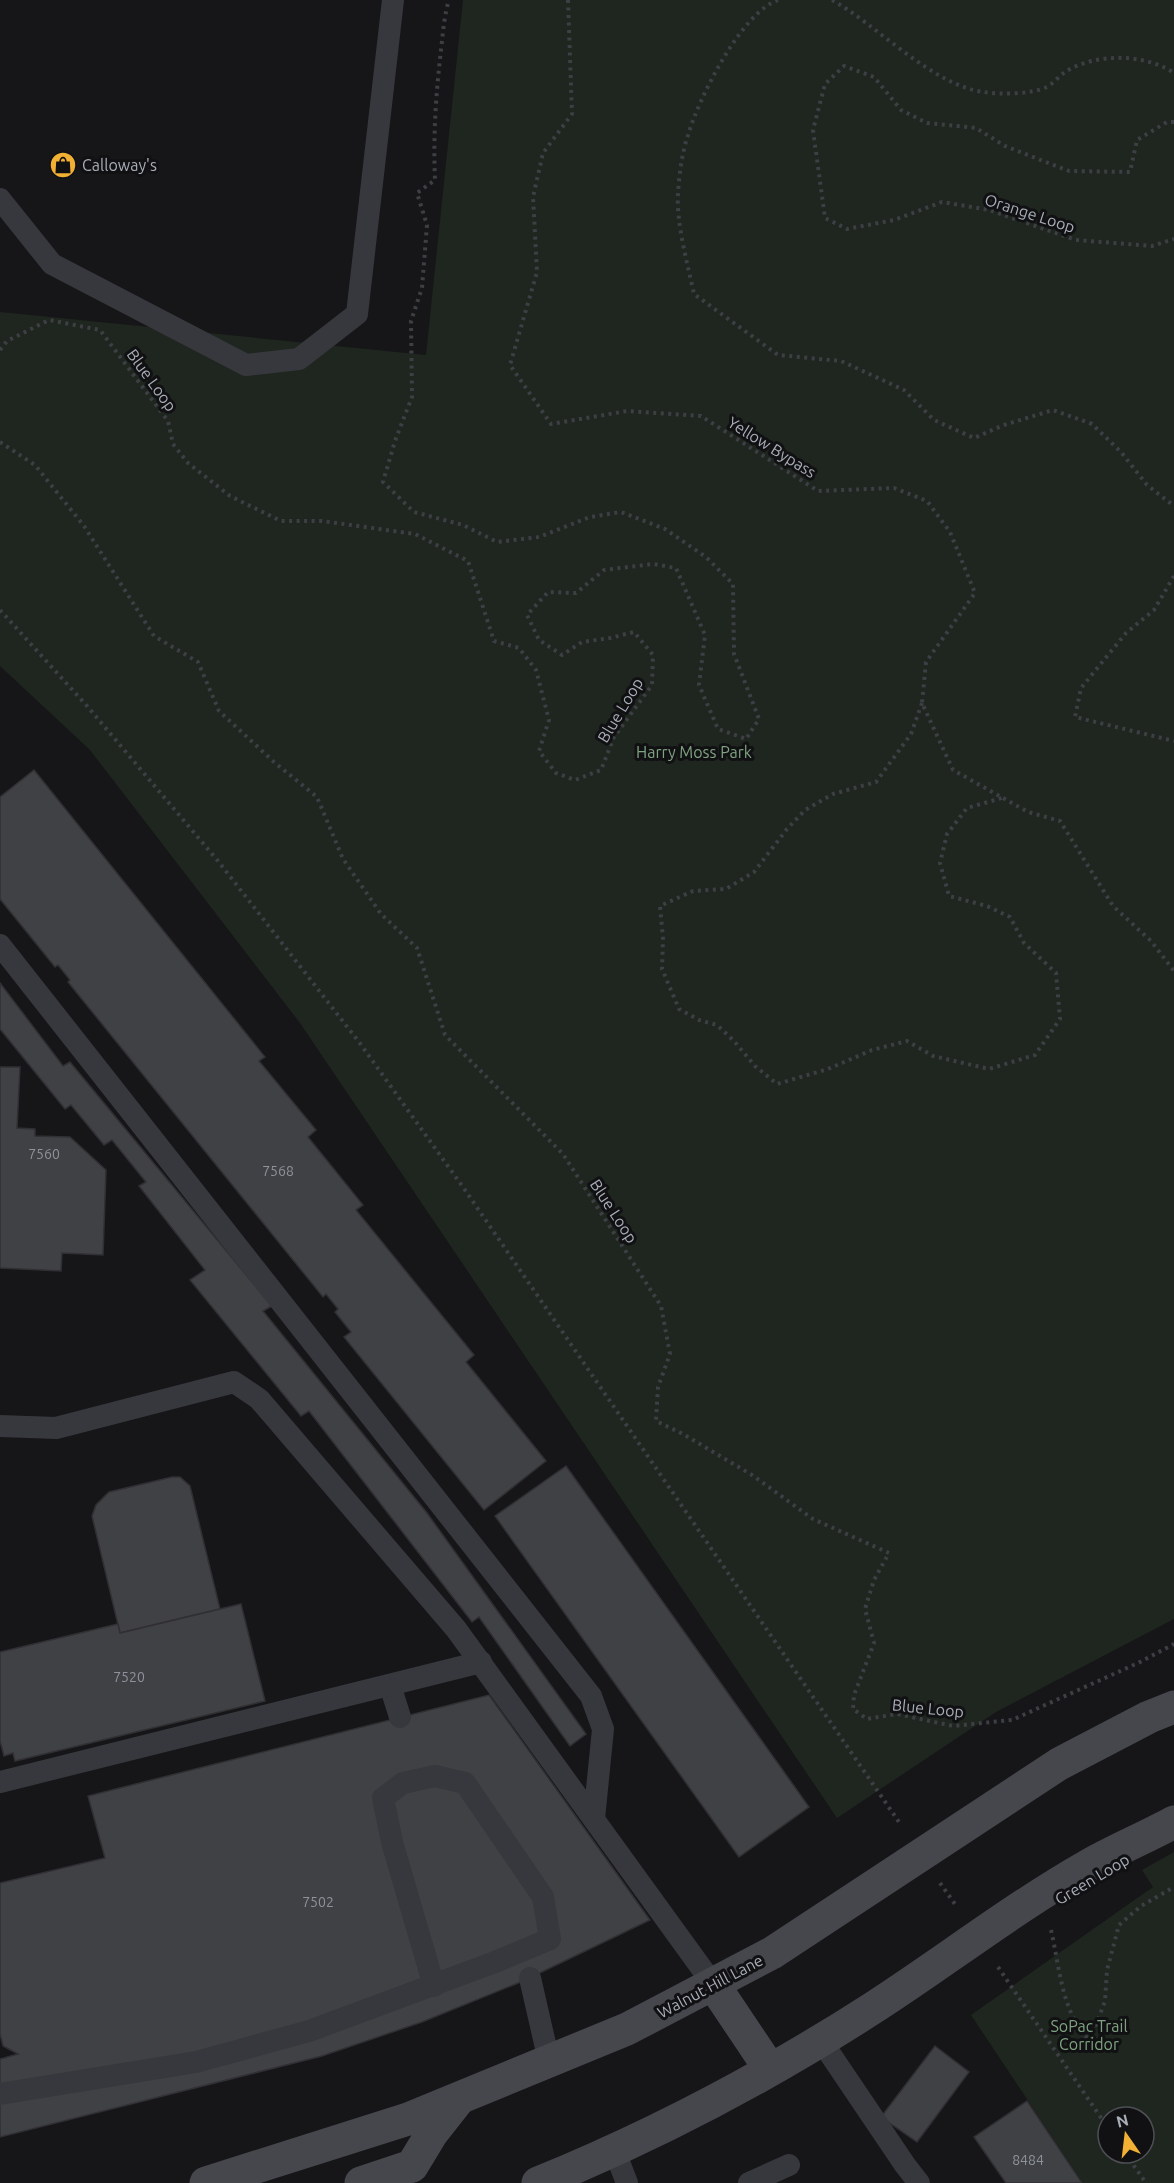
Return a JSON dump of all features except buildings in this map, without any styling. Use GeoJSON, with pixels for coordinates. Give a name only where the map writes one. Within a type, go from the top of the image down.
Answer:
{"type":"FeatureCollection","features":[{"type":"Feature","properties":{"kind":"main road","name":"Walnut Hill Lane"},"geometry":{"type":"LineString","coordinates":[[206,2183],[408,2120],[627,2029],[772,1953],[1059,1764],[1149,1717],[1174,1707]]}},
{"type":"Feature","properties":{"kind":"main road"},"geometry":{"type":"LineString","coordinates":[[538,2183],[667,2126],[770,2070],[876,2006],[977,1936],[1088,1865],[1174,1822]]}},
{"type":"Feature","properties":{"kind":"main road"},"geometry":{"type":"LineString","coordinates":[[713,1984],[770,2070]]}},
{"type":"Feature","properties":{"kind":"main road"},"geometry":{"type":"LineString","coordinates":[[361,2183],[412,2166],[432,2133],[459,2098]]}},
{"type":"Feature","properties":{"kind":"lane"},"geometry":{"type":"LineString","coordinates":[[0,199],[52,264],[246,365],[299,359],[357,314],[393,0]]}},
{"type":"Feature","properties":{"kind":"lane"},"geometry":{"type":"LineString","coordinates":[[0,945],[591,1695],[603,1729],[594,1819]]}},
{"type":"Feature","properties":{"kind":"lane"},"geometry":{"type":"LineString","coordinates":[[0,1426],[56,1428],[234,1382],[259,1399],[456,1629],[713,1984]]}},
{"type":"Feature","properties":{"kind":"lane"},"geometry":{"type":"LineString","coordinates":[[0,1782],[481,1662]]}},
{"type":"Feature","properties":{"kind":"lane"},"geometry":{"type":"LineString","coordinates":[[390,1685],[400,1718]]}},
{"type":"Feature","properties":{"kind":"lane"},"geometry":{"type":"LineString","coordinates":[[0,2094],[196,2062],[309,2031],[434,1986],[550,1939],[543,1897],[465,1783],[435,1776],[402,1783],[384,1798],[392,1842],[434,1986]]}},
{"type":"Feature","properties":{"kind":"lane"},"geometry":{"type":"LineString","coordinates":[[530,1977],[549,2061]]}},
{"type":"Feature","properties":{"kind":"lane"},"geometry":{"type":"LineString","coordinates":[[820,2039],[919,2183]]}},
{"type":"Feature","properties":{"kind":"lane"},"geometry":{"type":"LineString","coordinates":[[614,2150],[627,2183]]}},
{"type":"Feature","properties":{"kind":"lane"},"geometry":{"type":"LineString","coordinates":[[749,2183],[789,2165]]}},
{"type":"Feature","properties":{"kind":"path","name":"Blue Loop"},"geometry":{"type":"LineString","coordinates":[[0,350],[7,341],[49,320],[100,330],[168,421],[173,444],[188,463],[230,495],[281,521],[322,521],[416,534],[468,561],[494,641],[519,648],[536,670],[549,720],[539,751],[556,773],[575,780],[601,770],[614,737],[652,685],[653,655],[634,632],[582,642],[562,655],[539,640],[527,615],[548,592],[576,593],[604,570],[653,564],[676,568],[705,635],[699,685],[717,729],[746,739],[759,719],[735,654],[733,584],[706,557],[665,529],[621,512],[590,517],[539,537],[497,542],[463,525],[414,512],[383,482],[395,441],[412,397],[411,321],[422,288],[427,225],[417,193],[435,180],[434,145],[439,72],[449,0]]}},
{"type":"Feature","properties":{"kind":"path","name":"Yellow Bypass"},"geometry":{"type":"LineString","coordinates":[[568,0],[572,114],[543,153],[534,197],[537,272],[510,365],[551,424],[627,411],[701,416],[818,491],[894,488],[927,501],[950,532],[975,593],[926,662],[922,703]]}},
{"type":"Feature","properties":{"kind":"path"},"geometry":{"type":"LineString","coordinates":[[778,0],[768,3],[735,38],[710,82],[687,135],[678,196],[683,242],[694,294],[778,355],[842,362],[904,390],[934,420],[974,438],[1004,425],[1053,410],[1092,424],[1121,452],[1147,485],[1174,506]]}},
{"type":"Feature","properties":{"kind":"path"},"geometry":{"type":"LineString","coordinates":[[832,0],[958,86],[983,92],[1016,93],[1047,87],[1065,72],[1092,59],[1130,59],[1164,66],[1174,73]]}},
{"type":"Feature","properties":{"kind":"path","name":"Orange Loop"},"geometry":{"type":"LineString","coordinates":[[1174,122],[1167,122],[1137,140],[1130,172],[1069,171],[1005,147],[976,129],[927,123],[901,110],[874,77],[844,66],[825,84],[813,130],[825,218],[847,229],[894,220],[942,202],[989,210],[1076,240],[1152,246],[1174,239]]}},
{"type":"Feature","properties":{"kind":"path","name":"Blue Loop"},"geometry":{"type":"LineString","coordinates":[[0,442],[35,465],[42,473],[84,526],[154,636],[198,662],[219,711],[274,762],[317,797],[343,859],[381,914],[417,948],[446,1035],[563,1154],[661,1306],[670,1354],[658,1387],[656,1421],[683,1434],[752,1475],[813,1519],[889,1552],[874,1580],[865,1609],[874,1644],[854,1695],[853,1709],[867,1719],[897,1714],[953,1726],[1012,1720],[1138,1664],[1174,1644]]}},
{"type":"Feature","properties":{"kind":"path"},"geometry":{"type":"LineString","coordinates":[[1174,576],[1154,610],[1126,633],[1081,688],[1075,717],[1174,741]]}},
{"type":"Feature","properties":{"kind":"path"},"geometry":{"type":"LineString","coordinates":[[0,610],[87,705],[218,861],[359,1042],[472,1200],[860,1766]]}},
{"type":"Feature","properties":{"kind":"path"},"geometry":{"type":"LineString","coordinates":[[922,703],[953,770],[1028,812],[1060,821],[1113,906],[1151,941],[1174,971]]}},
{"type":"Feature","properties":{"kind":"path"},"geometry":{"type":"LineString","coordinates":[[922,703],[911,734],[876,782],[833,794],[805,810],[754,872],[726,889],[693,891],[660,906],[663,939],[662,969],[679,1009],[699,1020],[717,1025],[755,1066],[777,1084],[828,1069],[872,1050],[907,1041],[933,1056],[989,1069],[1035,1055],[1060,1019],[1056,973],[1024,943],[1010,917],[987,906],[949,896],[940,863],[946,834],[967,807],[1002,798]]}},
{"type":"Feature","properties":{"kind":"path","name":"Green Loop"},"geometry":{"type":"LineString","coordinates":[[1051,1928],[1063,1990],[1078,2030],[1090,2041],[1105,2001],[1107,1970],[1119,1925],[1141,1906],[1174,1887]]}},
{"type":"Feature","properties":{"kind":"path"},"geometry":{"type":"LineString","coordinates":[[1077,2083],[1096,2111]]}},
{"type":"Feature","properties":{"kind":"path"},"geometry":{"type":"LineString","coordinates":[[1133,2165],[1146,2183]]}},
{"type":"Feature","properties":{"kind":"green space","name":"Harry Moss Park"},"geometry":{"type":"Polygon","coordinates":[[[463,0],[1174,0],[1174,1619],[996,1712],[837,1818],[300,1023],[90,750],[0,666],[0,312],[426,355],[463,0]]]}},
{"type":"Feature","properties":{"kind":"green space","name":"SoPac Trail Corridor"},"geometry":{"type":"Polygon","coordinates":[[[1174,1852],[1174,2183],[1083,2183],[971,2015],[1153,1887],[1142,1870],[1174,1852]]]}},
{"type":"Feature","properties":{"kind":"place","name":"Calloway's"},"geometry":{"type":"Point","coordinates":[63,165]}}]}
